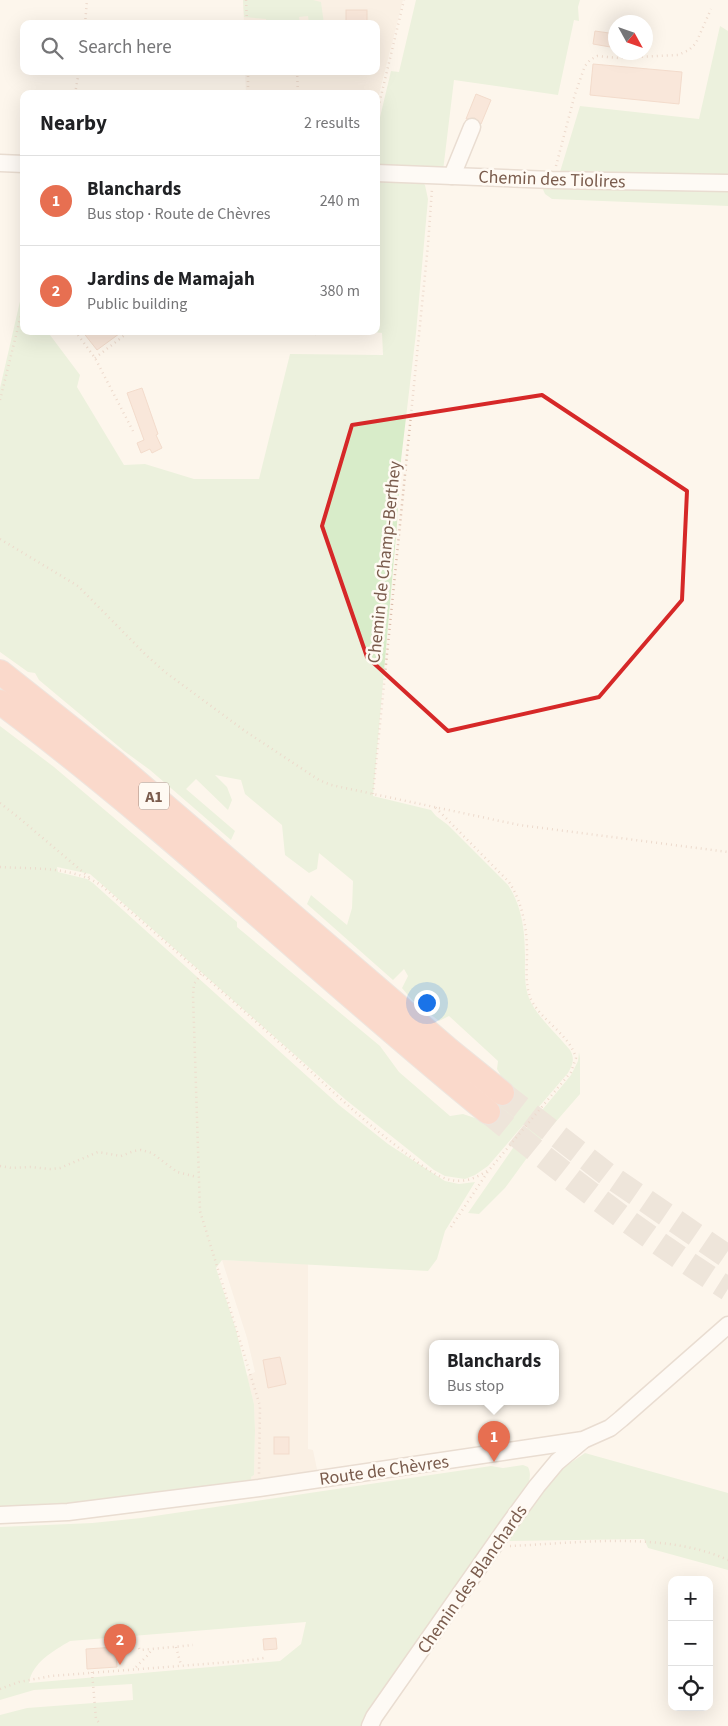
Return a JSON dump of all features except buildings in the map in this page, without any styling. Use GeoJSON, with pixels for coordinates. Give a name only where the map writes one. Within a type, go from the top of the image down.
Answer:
{"type":"FeatureCollection","features":[{"type":"Feature","properties":{"kind":"highway","name":"A1"},"geometry":{"type":"LineString","coordinates":[[0,672],[116,764],[502,1093]]}},
{"type":"Feature","properties":{"kind":"highway","name":"A1"},"geometry":{"type":"LineString","coordinates":[[0,702],[122,799],[401,1040],[488,1112]]}},
{"type":"Feature","properties":{"kind":"street"},"geometry":{"type":"LineString","coordinates":[[452,176],[472,127]]}},
{"type":"Feature","properties":{"kind":"street"},"geometry":{"type":"LineString","coordinates":[[0,163],[20,164]]}},
{"type":"Feature","properties":{"kind":"street","name":"Chemin des Tiolires"},"geometry":{"type":"LineString","coordinates":[[380,173],[552,180],[728,183]]}},
{"type":"Feature","properties":{"kind":"street","name":"Route de Chèvres"},"geometry":{"type":"LineString","coordinates":[[0,1515],[68,1512],[259,1488],[583,1440],[610,1428],[728,1326]]}},
{"type":"Feature","properties":{"kind":"street","name":"Chemin des Blanchards"},"geometry":{"type":"LineString","coordinates":[[370,1726],[374,1717],[537,1486],[557,1462],[583,1440]]}},
{"type":"Feature","properties":{"kind":"street"},"geometry":{"type":"LineString","coordinates":[[521,1450],[534,1456],[542,1468],[542,1476],[537,1486]]}},
{"type":"Feature","properties":{"kind":"path"},"geometry":{"type":"LineString","coordinates":[[85,20],[87,0]]}},
{"type":"Feature","properties":{"kind":"path"},"geometry":{"type":"LineString","coordinates":[[246,0],[247,20]]}},
{"type":"Feature","properties":{"kind":"path"},"geometry":{"type":"LineString","coordinates":[[380,100],[404,0]]}},
{"type":"Feature","properties":{"kind":"path"},"geometry":{"type":"LineString","coordinates":[[552,180],[575,94],[585,66],[590,60],[597,56],[619,58],[678,55],[689,50],[696,43],[711,8]]}},
{"type":"Feature","properties":{"kind":"path"},"geometry":{"type":"LineString","coordinates":[[76,90],[78,75]]}},
{"type":"Feature","properties":{"kind":"path"},"geometry":{"type":"LineString","coordinates":[[248,75],[248,90]]}},
{"type":"Feature","properties":{"kind":"path"},"geometry":{"type":"LineString","coordinates":[[297,75],[298,90]]}},
{"type":"Feature","properties":{"kind":"path","name":"Chemin de Champ-Berthey"},"geometry":{"type":"LineString","coordinates":[[373,794],[428,245],[433,175]]}},
{"type":"Feature","properties":{"kind":"path"},"geometry":{"type":"LineString","coordinates":[[0,400],[20,319]]}},
{"type":"Feature","properties":{"kind":"path"},"geometry":{"type":"LineString","coordinates":[[78,335],[95,358],[133,431]]}},
{"type":"Feature","properties":{"kind":"path"},"geometry":{"type":"LineString","coordinates":[[95,358],[125,335]]}},
{"type":"Feature","properties":{"kind":"path"},"geometry":{"type":"LineString","coordinates":[[0,539],[78,586],[165,672],[245,731],[319,780],[340,788],[519,826],[728,852]]}},
{"type":"Feature","properties":{"kind":"path"},"geometry":{"type":"LineString","coordinates":[[0,803],[91,879]]}},
{"type":"Feature","properties":{"kind":"path"},"geometry":{"type":"LineString","coordinates":[[201,974],[194,984],[193,995],[200,1211],[260,1406],[259,1488]]}},
{"type":"Feature","properties":{"kind":"path"},"geometry":{"type":"LineString","coordinates":[[0,1166],[12,1168],[60,1168],[98,1152],[121,1156],[140,1150],[152,1153],[178,1172],[198,1178]]}},
{"type":"Feature","properties":{"kind":"path"},"geometry":{"type":"LineString","coordinates":[[451,1227],[490,1169]]}},
{"type":"Feature","properties":{"kind":"path"},"geometry":{"type":"LineString","coordinates":[[493,1546],[622,1542],[664,1543],[687,1546],[728,1560]]}},
{"type":"Feature","properties":{"kind":"path"},"geometry":{"type":"LineString","coordinates":[[139,1648],[140,1650],[152,1650],[193,1645]]}},
{"type":"Feature","properties":{"kind":"path"},"geometry":{"type":"LineString","coordinates":[[176,1647],[181,1665]]}},
{"type":"Feature","properties":{"kind":"path"},"geometry":{"type":"LineString","coordinates":[[135,1668],[152,1650]]}},
{"type":"Feature","properties":{"kind":"path"},"geometry":{"type":"LineString","coordinates":[[0,1689],[19,1682],[51,1676],[264,1658]]}},
{"type":"Feature","properties":{"kind":"path"},"geometry":{"type":"LineString","coordinates":[[92,1672],[96,1719],[101,1726]]}},
{"type":"Feature","properties":{"kind":"highlighted area"},"geometry":{"type":"Polygon","coordinates":[[[542,395],[687,491],[682,600],[599,697],[448,731],[367,657],[322,526],[352,425],[542,395]]]}},
{"type":"Feature","properties":{"kind":"shaded area"},"geometry":{"type":"Polygon","coordinates":[[[243,0],[403,0],[380,90],[246,90],[245,75],[380,75],[380,20],[244,20],[243,0]]]}},
{"type":"Feature","properties":{"kind":"shaded area"},"geometry":{"type":"Polygon","coordinates":[[[222,1260],[308,1264],[308,1449],[313,1450],[318,1474],[252,1483],[251,1477],[254,1475],[254,1404],[247,1376],[255,1372],[247,1338],[222,1260]]]}},
{"type":"Feature","properties":{"kind":"green space"},"geometry":{"type":"Polygon","coordinates":[[[243,0],[313,0],[321,2],[323,20],[308,20],[308,16],[299,17],[299,20],[266,20],[244,17],[243,0]]]}},
{"type":"Feature","properties":{"kind":"green space"},"geometry":{"type":"Polygon","coordinates":[[[416,0],[580,0],[578,7],[579,21],[574,20],[558,95],[454,80],[443,171],[380,168],[380,117],[391,71],[399,72],[416,0]]]}},
{"type":"Feature","properties":{"kind":"green space"},"geometry":{"type":"Polygon","coordinates":[[[720,26],[728,31],[728,206],[552,199],[545,194],[541,185],[556,185],[580,106],[699,119],[720,26]]]}},
{"type":"Feature","properties":{"kind":"green space"},"geometry":{"type":"Polygon","coordinates":[[[380,178],[421,181],[425,185],[428,199],[416,333],[401,460],[373,796],[431,810],[508,885],[517,901],[522,919],[527,993],[532,1005],[570,1050],[573,1059],[572,1064],[568,1073],[488,1166],[465,1179],[445,1176],[434,1170],[346,1100],[90,874],[57,867],[58,872],[87,879],[93,883],[339,1105],[388,1144],[445,1181],[459,1184],[475,1182],[445,1231],[437,1259],[428,1271],[222,1260],[216,1268],[236,1330],[254,1404],[254,1475],[251,1477],[252,1483],[66,1507],[0,1510],[0,726],[54,767],[237,922],[237,927],[380,1046],[399,1072],[450,1116],[463,1114],[478,1119],[489,1112],[503,1088],[502,1078],[497,1069],[498,1061],[449,1016],[439,1021],[412,1000],[402,988],[408,976],[404,969],[393,980],[307,904],[311,895],[347,925],[352,908],[353,881],[319,853],[317,869],[309,873],[285,855],[282,825],[245,794],[241,780],[215,775],[227,787],[232,800],[228,810],[196,779],[186,789],[235,831],[231,840],[150,770],[124,751],[39,680],[35,673],[28,672],[0,652],[0,388],[20,301],[20,335],[50,335],[80,375],[77,387],[124,465],[145,464],[194,479],[259,479],[290,354],[383,355],[382,333],[380,333],[380,178]]]}},
{"type":"Feature","properties":{"kind":"green space"},"geometry":{"type":"Polygon","coordinates":[[[579,1052],[580,1094],[540,1140],[505,1188],[479,1214],[468,1213],[524,1132],[571,1075],[578,1061],[579,1052]]]}},
{"type":"Feature","properties":{"kind":"green space"},"geometry":{"type":"Polygon","coordinates":[[[585,1453],[728,1493],[728,1570],[648,1548],[644,1539],[504,1541],[535,1498],[563,1468],[585,1453]]]}},
{"type":"Feature","properties":{"kind":"green space"},"geometry":{"type":"Polygon","coordinates":[[[523,1465],[528,1467],[530,1476],[526,1490],[362,1726],[0,1726],[0,1715],[27,1708],[133,1700],[132,1684],[34,1690],[0,1700],[0,1527],[92,1523],[141,1518],[491,1466],[503,1468],[523,1465]],[[306,1622],[70,1641],[44,1658],[34,1669],[29,1683],[280,1661],[301,1644],[306,1622]]]}},
{"type":"Feature","properties":{"kind":"tunnel"},"geometry":{"type":"LineString","coordinates":[[502,1093],[608,1175],[728,1257]]}},
{"type":"Feature","properties":{"kind":"tunnel"},"geometry":{"type":"LineString","coordinates":[[488,1112],[605,1204],[665,1248],[728,1289]]}},
{"type":"Feature","properties":{"kind":"place","name":"Blanchards"},"geometry":{"type":"Point","coordinates":[494,1462]}},
{"type":"Feature","properties":{"kind":"place","name":"Jardins de Mamajah"},"geometry":{"type":"Point","coordinates":[120,1665]}}]}
